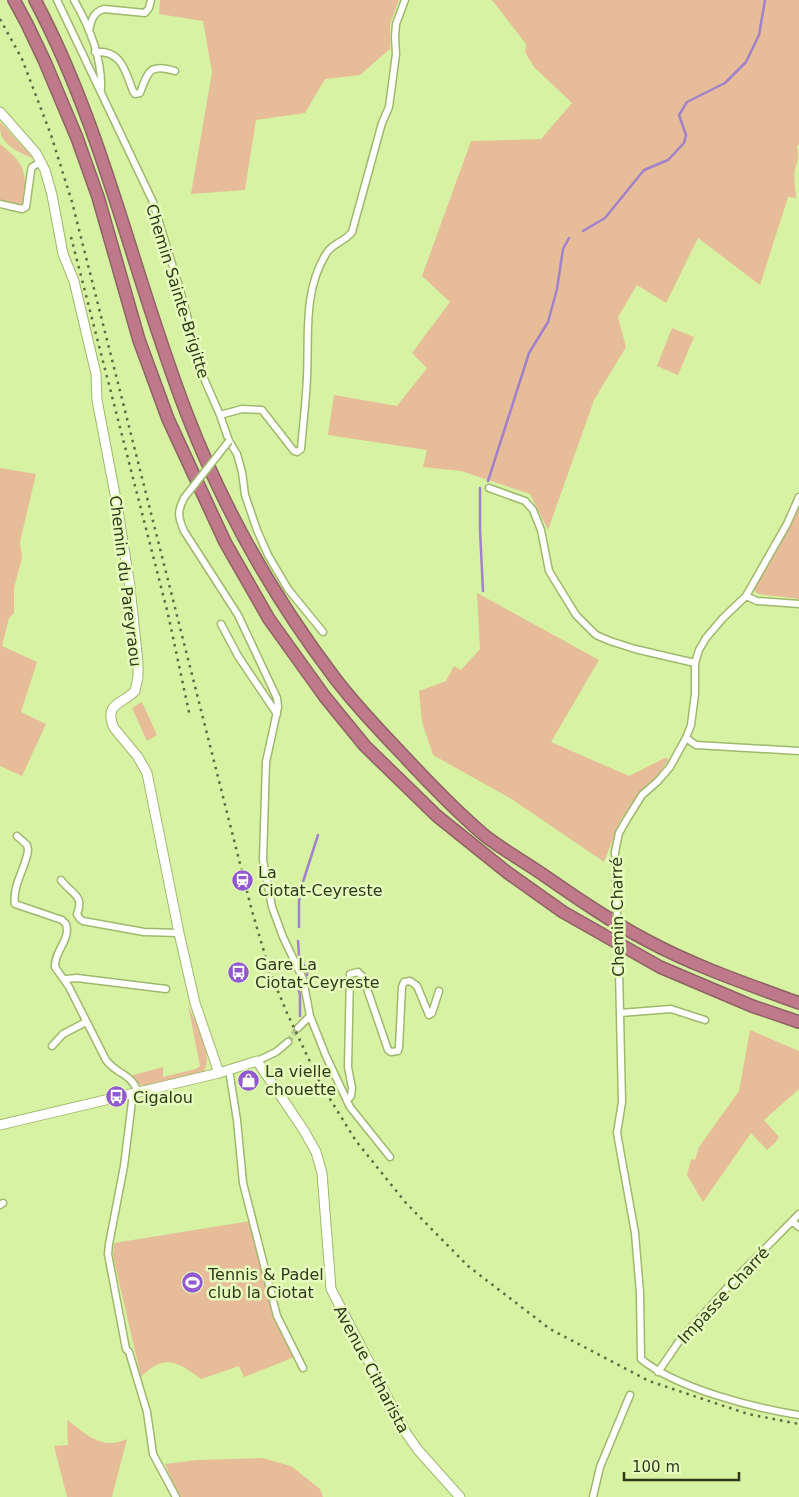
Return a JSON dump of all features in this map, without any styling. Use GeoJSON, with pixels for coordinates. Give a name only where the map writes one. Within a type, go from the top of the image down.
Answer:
{"type":"FeatureCollection","features":[{"type":"Feature","properties":{"kind":"highway"},"geometry":{"type":"LineString","coordinates":[[14,0],[45,62],[98,197],[140,340],[176,436],[225,542],[269,619],[325,697],[365,746],[437,816],[508,873],[564,912],[660,967],[752,1006],[799,1022]]}},
{"type":"Feature","properties":{"kind":"highway"},"geometry":{"type":"LineString","coordinates":[[35,0],[83,104],[116,200],[161,343],[188,418],[210,470],[242,534],[282,604],[335,679],[434,788],[486,836],[607,919],[647,941],[752,986],[799,1003]]}},
{"type":"Feature","properties":{"kind":"street","name":"Chemin Sainte-Brigitte"},"geometry":{"type":"LineString","coordinates":[[57,0],[153,202],[183,300],[202,374],[229,441],[238,454],[244,495],[268,555],[288,589],[323,632]]}},
{"type":"Feature","properties":{"kind":"street"},"geometry":{"type":"LineString","coordinates":[[74,0],[89,32],[95,52],[101,80],[101,91]]}},
{"type":"Feature","properties":{"kind":"street"},"geometry":{"type":"LineString","coordinates":[[89,32],[91,20],[100,10],[144,13],[149,8],[151,0]]}},
{"type":"Feature","properties":{"kind":"street"},"geometry":{"type":"LineString","coordinates":[[220,415],[242,409],[262,410],[294,451],[297,452],[301,449],[307,376],[308,321],[314,282],[326,252],[352,232],[382,123],[389,107],[396,54],[396,24],[405,0]]}},
{"type":"Feature","properties":{"kind":"street"},"geometry":{"type":"LineString","coordinates":[[95,52],[105,52],[118,59],[135,94],[140,93],[143,80],[152,70],[160,68],[175,71]]}},
{"type":"Feature","properties":{"kind":"street","name":"Chemin du Pareyraou"},"geometry":{"type":"LineString","coordinates":[[0,112],[36,153],[41,162],[52,195],[62,254],[74,281],[96,374],[97,400],[118,510],[133,618],[138,677],[135,691],[114,706],[112,723],[138,756],[147,773],[195,1003],[224,1071]]}},
{"type":"Feature","properties":{"kind":"street"},"geometry":{"type":"LineString","coordinates":[[0,204],[22,209],[26,207],[31,171],[32,168],[41,162]]}},
{"type":"Feature","properties":{"kind":"street"},"geometry":{"type":"LineString","coordinates":[[229,441],[184,498],[179,509],[179,520],[184,531],[238,615],[277,698],[277,714],[266,762],[263,860],[272,907],[283,937],[303,979],[310,1016],[347,1101],[390,1157]]}},
{"type":"Feature","properties":{"kind":"street"},"geometry":{"type":"LineString","coordinates":[[489,488],[526,501],[533,510],[541,530],[550,571],[576,615],[596,635],[635,649],[695,663]]}},
{"type":"Feature","properties":{"kind":"street","name":"Chemin Charré"},"geometry":{"type":"LineString","coordinates":[[658,1372],[641,1359],[640,1293],[635,1232],[617,1133],[622,1102],[615,852],[619,833],[627,819],[642,795],[670,767],[686,738],[691,725],[693,709],[695,663],[706,638],[746,596],[787,524],[799,497]]}},
{"type":"Feature","properties":{"kind":"street"},"geometry":{"type":"LineString","coordinates":[[746,596],[757,601],[799,604]]}},
{"type":"Feature","properties":{"kind":"street"},"geometry":{"type":"LineString","coordinates":[[221,624],[238,656],[277,714]]}},
{"type":"Feature","properties":{"kind":"street"},"geometry":{"type":"LineString","coordinates":[[686,738],[696,744],[799,751]]}},
{"type":"Feature","properties":{"kind":"street"},"geometry":{"type":"LineString","coordinates":[[17,836],[27,846],[28,850],[18,880],[15,901],[17,905],[62,920],[66,924],[67,936],[57,954],[55,964],[58,972],[65,979],[106,1060],[111,1067],[128,1076],[134,1082],[136,1093],[108,1254],[126,1349],[129,1352],[147,1412],[153,1454],[176,1497]]}},
{"type":"Feature","properties":{"kind":"street"},"geometry":{"type":"LineString","coordinates":[[61,880],[80,900],[81,906],[77,914],[84,921],[144,932],[179,933]]}},
{"type":"Feature","properties":{"kind":"street"},"geometry":{"type":"LineString","coordinates":[[347,1101],[351,1096],[352,1088],[348,1067],[350,974],[358,972],[363,977],[390,1052],[398,1051],[399,1047],[402,987],[404,982],[410,981],[417,986],[429,1015],[432,1013],[439,990]]}},
{"type":"Feature","properties":{"kind":"street"},"geometry":{"type":"LineString","coordinates":[[65,979],[77,978],[166,989]]}},
{"type":"Feature","properties":{"kind":"street"},"geometry":{"type":"LineString","coordinates":[[620,1013],[671,1009],[706,1020]]}},
{"type":"Feature","properties":{"kind":"street"},"geometry":{"type":"LineString","coordinates":[[298,1028],[310,1016]]}},
{"type":"Feature","properties":{"kind":"street"},"geometry":{"type":"LineString","coordinates":[[52,1046],[63,1034],[86,1022]]}},
{"type":"Feature","properties":{"kind":"street"},"geometry":{"type":"LineString","coordinates":[[0,1124],[224,1071],[257,1061],[276,1052],[288,1042]]}},
{"type":"Feature","properties":{"kind":"street","name":"Avenue Citharista"},"geometry":{"type":"LineString","coordinates":[[257,1061],[303,1129],[319,1160],[326,1217],[331,1289],[406,1433],[418,1450],[460,1497]]}},
{"type":"Feature","properties":{"kind":"street"},"geometry":{"type":"LineString","coordinates":[[224,1071],[237,1120],[243,1183],[277,1316],[303,1368]]}},
{"type":"Feature","properties":{"kind":"street","name":"Impasse Charré"},"geometry":{"type":"LineString","coordinates":[[658,1372],[680,1340],[736,1277],[799,1214]]}},
{"type":"Feature","properties":{"kind":"street"},"geometry":{"type":"LineString","coordinates":[[792,1221],[799,1228]]}},
{"type":"Feature","properties":{"kind":"street"},"geometry":{"type":"LineString","coordinates":[[658,1372],[703,1391],[759,1407],[799,1415]]}},
{"type":"Feature","properties":{"kind":"street"},"geometry":{"type":"LineString","coordinates":[[593,1497],[600,1467],[630,1396]]}},
{"type":"Feature","properties":{"kind":"shaded area"},"geometry":{"type":"Polygon","coordinates":[[[160,0],[399,0],[390,24],[390,49],[360,75],[325,79],[305,113],[256,120],[245,190],[191,194],[212,72],[203,21],[159,14],[160,0]]]}},
{"type":"Feature","properties":{"kind":"shaded area"},"geometry":{"type":"Polygon","coordinates":[[[492,0],[799,0],[799,145],[797,146],[798,158],[794,173],[796,198],[788,197],[760,285],[698,238],[666,303],[637,285],[618,317],[626,347],[594,400],[548,530],[530,494],[461,471],[423,467],[427,450],[328,435],[334,395],[397,406],[427,368],[412,353],[450,302],[422,276],[471,141],[541,139],[572,103],[534,67],[525,52],[526,44],[492,0]]]}},
{"type":"Feature","properties":{"kind":"shaded area"},"geometry":{"type":"Polygon","coordinates":[[[0,122],[34,159],[10,147],[1,135],[0,122]]]}},
{"type":"Feature","properties":{"kind":"shaded area"},"geometry":{"type":"Polygon","coordinates":[[[0,144],[15,157],[23,170],[25,194],[24,205],[21,207],[0,202],[0,144]]]}},
{"type":"Feature","properties":{"kind":"shaded area"},"geometry":{"type":"Polygon","coordinates":[[[672,328],[694,337],[678,375],[657,366],[672,328]]]}},
{"type":"Feature","properties":{"kind":"shaded area"},"geometry":{"type":"Polygon","coordinates":[[[0,468],[36,474],[20,542],[22,558],[14,588],[14,613],[9,618],[2,646],[37,662],[21,712],[46,724],[22,776],[0,766],[0,468]]]}},
{"type":"Feature","properties":{"kind":"shaded area"},"geometry":{"type":"Polygon","coordinates":[[[799,506],[799,599],[758,594],[753,589],[799,506]]]}},
{"type":"Feature","properties":{"kind":"shaded area"},"geometry":{"type":"Polygon","coordinates":[[[477,593],[599,660],[551,742],[629,776],[665,758],[669,759],[658,775],[634,800],[621,819],[604,862],[513,800],[433,755],[422,722],[419,691],[446,681],[454,666],[461,670],[480,649],[477,593]]]}},
{"type":"Feature","properties":{"kind":"shaded area"},"geometry":{"type":"Polygon","coordinates":[[[142,702],[157,735],[147,741],[132,708],[142,702]]]}},
{"type":"Feature","properties":{"kind":"shaded area"},"geometry":{"type":"Polygon","coordinates":[[[188,1005],[203,1039],[207,1058],[203,1073],[149,1086],[141,1085],[130,1076],[163,1067],[163,1077],[196,1069],[200,1066],[188,1005]]]}},
{"type":"Feature","properties":{"kind":"shaded area"},"geometry":{"type":"Polygon","coordinates":[[[750,1030],[799,1051],[799,1089],[764,1120],[779,1137],[775,1143],[767,1150],[751,1133],[703,1202],[687,1175],[691,1159],[695,1160],[699,1147],[739,1091],[750,1030]]]}},
{"type":"Feature","properties":{"kind":"shaded area","name":"Tennis & Padel club la Ciotat"},"geometry":{"type":"Polygon","coordinates":[[[250,1221],[273,1313],[295,1357],[244,1377],[239,1366],[201,1379],[185,1368],[171,1363],[164,1363],[149,1369],[141,1377],[113,1256],[114,1243],[250,1221]]]}},
{"type":"Feature","properties":{"kind":"shaded area"},"geometry":{"type":"Polygon","coordinates":[[[67,1420],[88,1435],[102,1442],[110,1443],[127,1439],[112,1497],[67,1497],[54,1446],[68,1445],[67,1420]]]}},
{"type":"Feature","properties":{"kind":"shaded area"},"geometry":{"type":"Polygon","coordinates":[[[262,1458],[291,1466],[320,1489],[323,1497],[179,1497],[165,1464],[197,1460],[262,1458]]]}},
{"type":"Feature","properties":{"kind":"waterway"},"geometry":{"type":"LineString","coordinates":[[583,231],[605,218],[644,170],[668,160],[684,143],[686,135],[679,115],[687,102],[725,83],[746,62],[759,35],[765,0]]}},
{"type":"Feature","properties":{"kind":"waterway"},"geometry":{"type":"LineString","coordinates":[[488,481],[529,353],[548,322],[557,289],[563,249],[569,238]]}},
{"type":"Feature","properties":{"kind":"waterway"},"geometry":{"type":"LineString","coordinates":[[480,488],[483,591]]}},
{"type":"Feature","properties":{"kind":"waterway"},"geometry":{"type":"LineString","coordinates":[[299,927],[299,901],[302,885],[318,835]]}},
{"type":"Feature","properties":{"kind":"waterway"},"geometry":{"type":"LineString","coordinates":[[298,941],[299,955],[307,975]]}},
{"type":"Feature","properties":{"kind":"waterway"},"geometry":{"type":"LineString","coordinates":[[296,980],[300,995],[300,1016]]}},
{"type":"Feature","properties":{"kind":"tunnel"},"geometry":{"type":"LineString","coordinates":[[288,1042],[298,1028]]}},
{"type":"Feature","properties":{"kind":"railway"},"geometry":{"type":"LineString","coordinates":[[0,19],[22,59],[51,135],[72,202],[252,911],[270,972],[320,1083],[356,1141],[406,1203],[468,1266],[550,1329],[649,1381],[748,1414],[799,1424]]}},
{"type":"Feature","properties":{"kind":"railway"},"geometry":{"type":"LineString","coordinates":[[71,237],[168,614],[190,717]]}},
{"type":"Feature","properties":{"kind":"place","name":"La Ciotat-Ceyreste"},"geometry":{"type":"Point","coordinates":[242,881]}},
{"type":"Feature","properties":{"kind":"place","name":"Gare La Ciotat-Ceyreste"},"geometry":{"type":"Point","coordinates":[239,973]}},
{"type":"Feature","properties":{"kind":"place","name":"La vielle chouette"},"geometry":{"type":"Point","coordinates":[249,1080]}},
{"type":"Feature","properties":{"kind":"place","name":"Cigalou"},"geometry":{"type":"Point","coordinates":[117,1097]}},
{"type":"Feature","properties":{"kind":"place","name":"Tennis & Padel club la Ciotat"},"geometry":{"type":"Point","coordinates":[192,1283]}}]}
